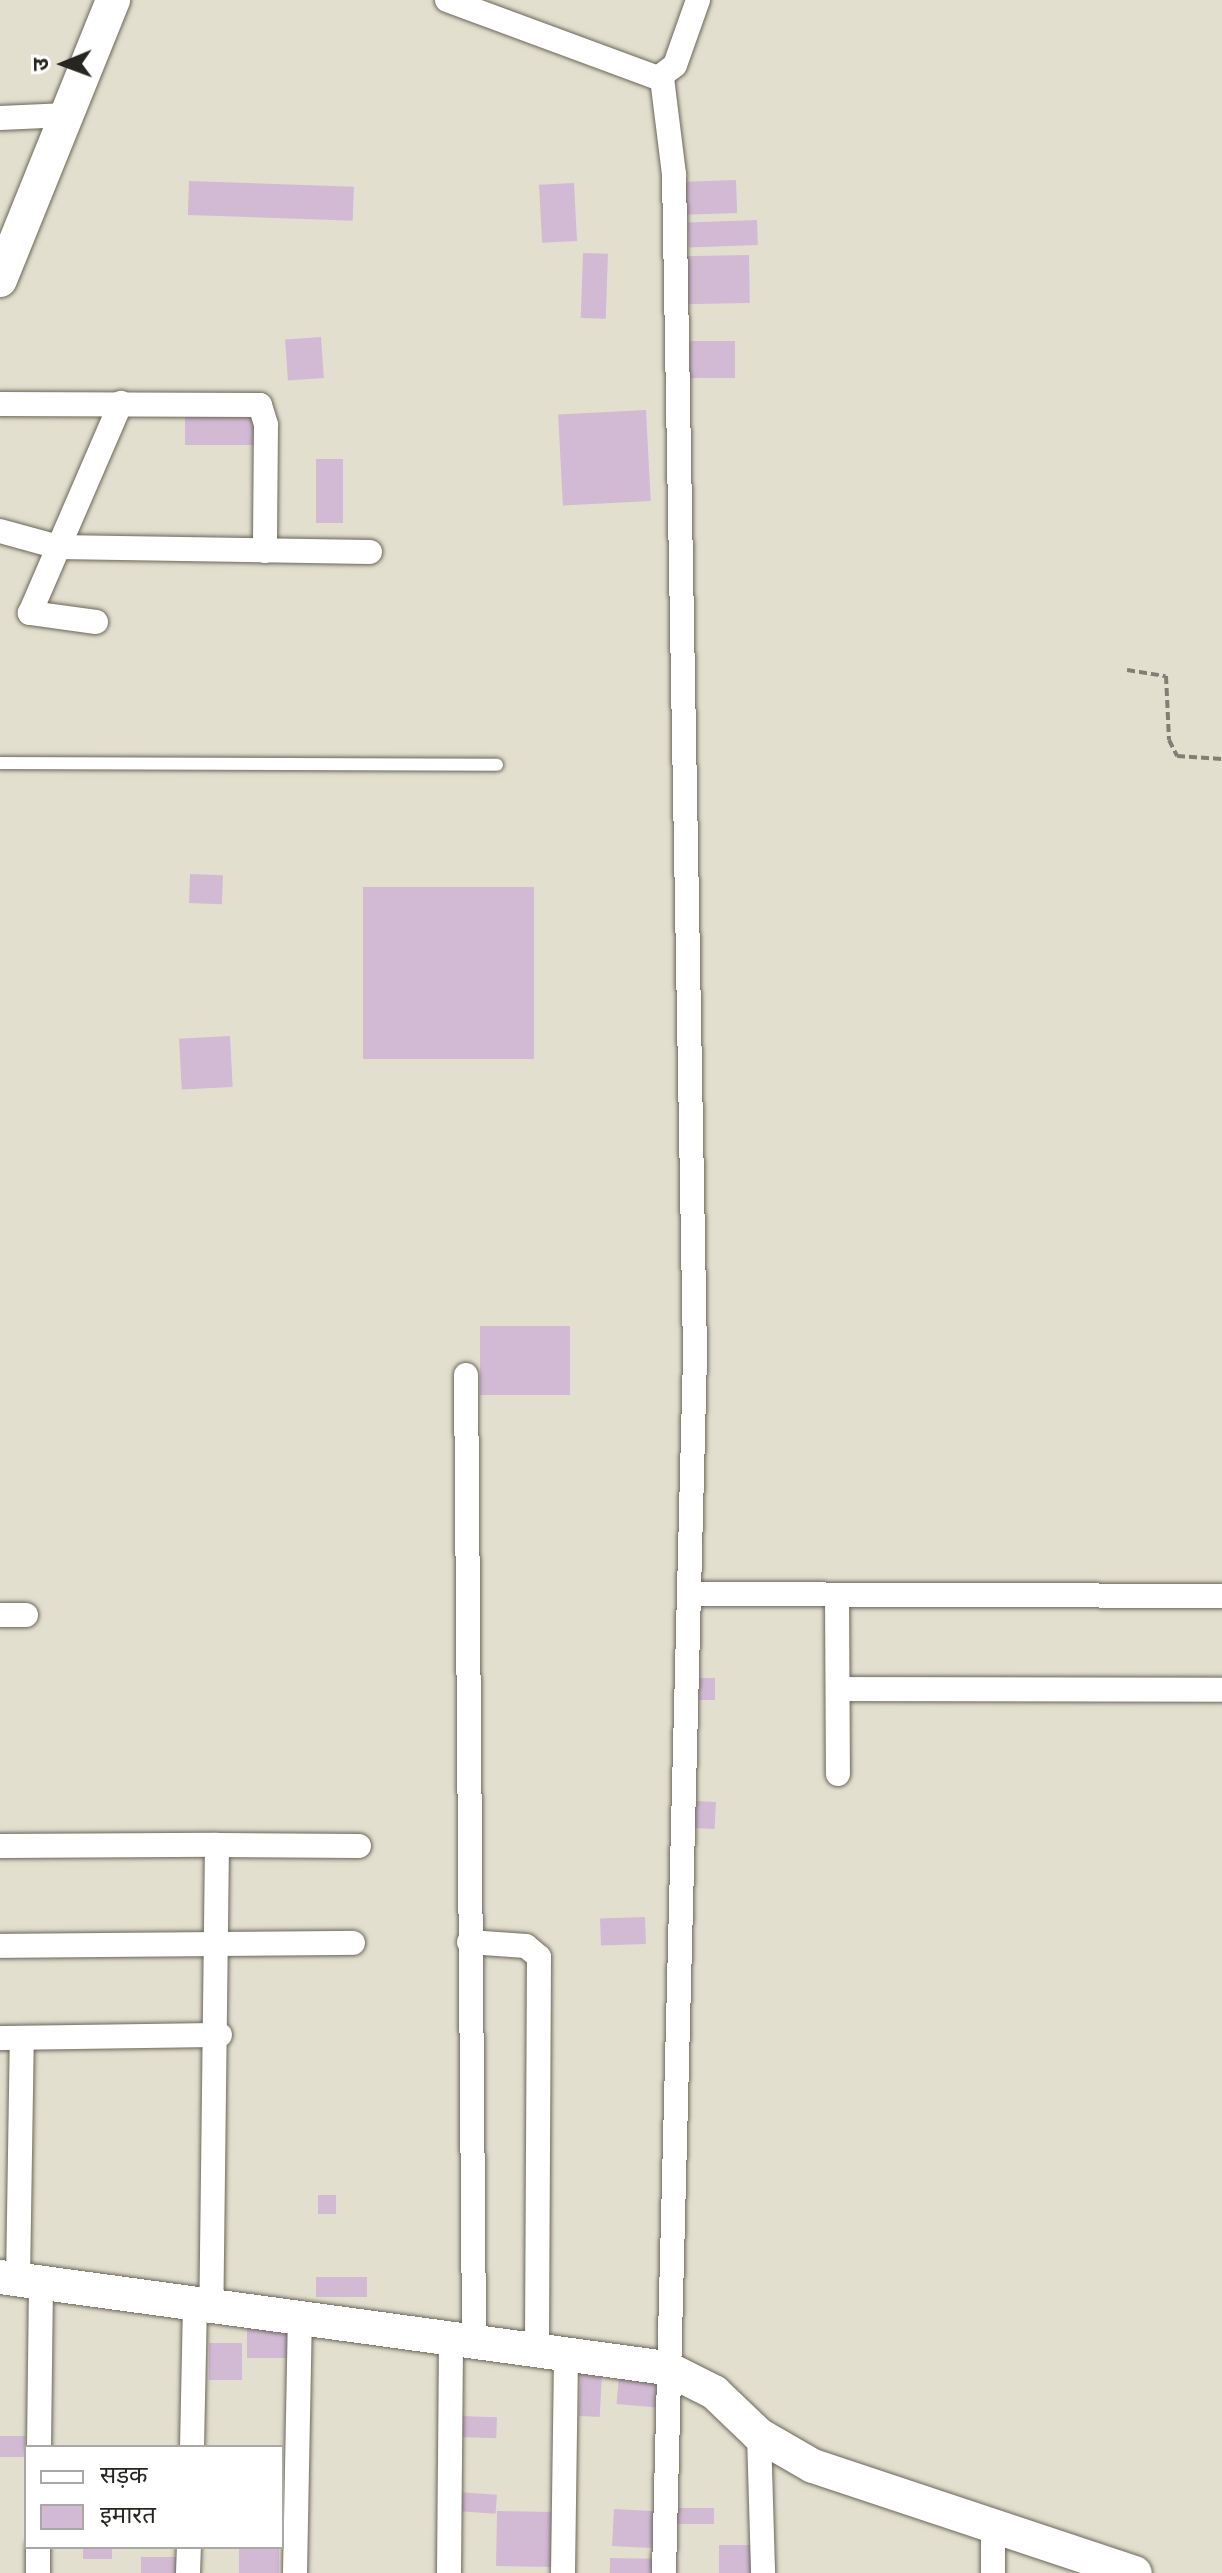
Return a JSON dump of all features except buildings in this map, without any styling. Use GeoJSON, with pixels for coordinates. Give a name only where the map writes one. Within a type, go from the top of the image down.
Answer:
{"type":"FeatureCollection","features":[{"type":"Feature","properties":{"kind":"street"},"geometry":{"type":"LineString","coordinates":[[0,280],[113,0]]}},
{"type":"Feature","properties":{"kind":"street"},"geometry":{"type":"LineString","coordinates":[[447,0],[662,78]]}},
{"type":"Feature","properties":{"kind":"street"},"geometry":{"type":"LineString","coordinates":[[662,78],[675,65],[698,0]]}},
{"type":"Feature","properties":{"kind":"street"},"geometry":{"type":"LineString","coordinates":[[662,78],[674,174],[695,1356],[666,2368],[664,2573]]}},
{"type":"Feature","properties":{"kind":"street"},"geometry":{"type":"LineString","coordinates":[[0,118],[67,115]]}},
{"type":"Feature","properties":{"kind":"street"},"geometry":{"type":"LineString","coordinates":[[96,622],[30,615],[121,403]]}},
{"type":"Feature","properties":{"kind":"street"},"geometry":{"type":"LineString","coordinates":[[0,404],[260,405],[266,425],[265,551]]}},
{"type":"Feature","properties":{"kind":"street"},"geometry":{"type":"LineString","coordinates":[[0,531],[58,547],[370,552]]}},
{"type":"Feature","properties":{"kind":"street"},"geometry":{"type":"LineString","coordinates":[[449,2573],[462,2336],[469,1942],[466,1375]]}},
{"type":"Feature","properties":{"kind":"street"},"geometry":{"type":"LineString","coordinates":[[689,1594],[1222,1596]]}},
{"type":"Feature","properties":{"kind":"street"},"geometry":{"type":"LineString","coordinates":[[837,1595],[838,1774]]}},
{"type":"Feature","properties":{"kind":"street"},"geometry":{"type":"LineString","coordinates":[[0,1615],[26,1615]]}},
{"type":"Feature","properties":{"kind":"street"},"geometry":{"type":"LineString","coordinates":[[838,1689],[1222,1690]]}},
{"type":"Feature","properties":{"kind":"street"},"geometry":{"type":"LineString","coordinates":[[192,2445],[220,2035],[217,1845]]}},
{"type":"Feature","properties":{"kind":"street"},"geometry":{"type":"LineString","coordinates":[[0,1846],[359,1846]]}},
{"type":"Feature","properties":{"kind":"street"},"geometry":{"type":"LineString","coordinates":[[469,1942],[526,1946],[539,1957],[563,2573]]}},
{"type":"Feature","properties":{"kind":"street"},"geometry":{"type":"LineString","coordinates":[[0,1946],[353,1943]]}},
{"type":"Feature","properties":{"kind":"street"},"geometry":{"type":"LineString","coordinates":[[39,2445],[20,2282],[11,2038],[220,2035]]}},
{"type":"Feature","properties":{"kind":"street"},"geometry":{"type":"LineString","coordinates":[[20,2282],[300,2321],[462,2336],[666,2368],[714,2392],[759,2435],[863,2488],[1135,2573]]}},
{"type":"Feature","properties":{"kind":"street"},"geometry":{"type":"LineString","coordinates":[[295,2573],[300,2321]]}},
{"type":"Feature","properties":{"kind":"street"},"geometry":{"type":"LineString","coordinates":[[759,2435],[763,2573]]}},
{"type":"Feature","properties":{"kind":"street"},"geometry":{"type":"LineString","coordinates":[[993,2529],[993,2573]]}},
{"type":"Feature","properties":{"kind":"street"},"geometry":{"type":"LineString","coordinates":[[38,2549],[38,2573]]}},
{"type":"Feature","properties":{"kind":"street"},"geometry":{"type":"LineString","coordinates":[[188,2573],[189,2549]]}},
{"type":"Feature","properties":{"kind":"lane"},"geometry":{"type":"LineString","coordinates":[[0,763],[497,765]]}},
{"type":"Feature","properties":{"kind":"path"},"geometry":{"type":"LineString","coordinates":[[1127,670],[1166,676],[1169,740],[1177,756],[1222,759]]}}]}
